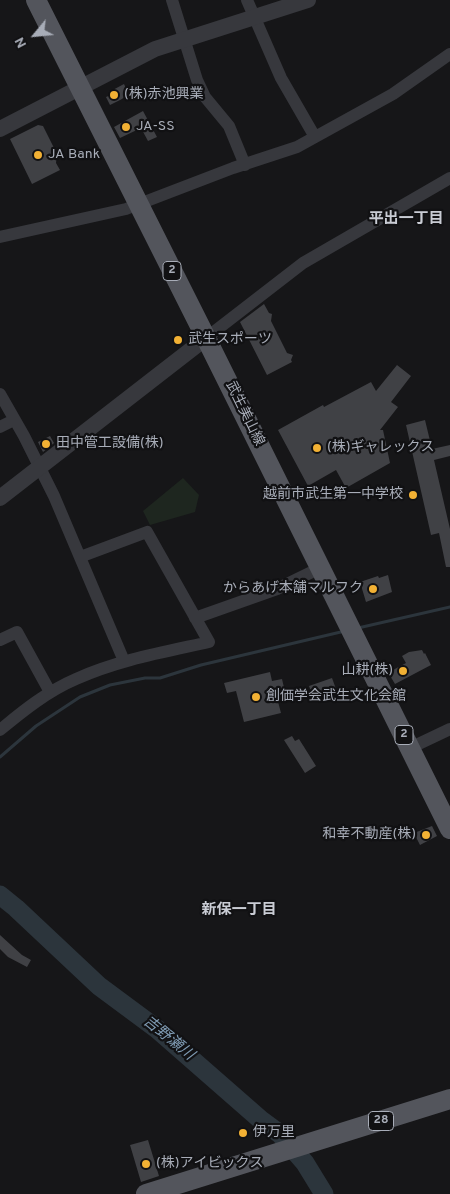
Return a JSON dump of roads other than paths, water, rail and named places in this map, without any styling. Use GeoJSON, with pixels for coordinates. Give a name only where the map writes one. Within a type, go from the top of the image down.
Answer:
{"type":"FeatureCollection","features":[{"type":"Feature","properties":{"kind":"main road","name":"武生美山線"},"geometry":{"type":"LineString","coordinates":[[36,0],[450,829]]}},
{"type":"Feature","properties":{"kind":"main road","name":"28"},"geometry":{"type":"LineString","coordinates":[[146,1194],[450,1099]]}},
{"type":"Feature","properties":{"kind":"street"},"geometry":{"type":"LineString","coordinates":[[172,0],[197,80],[205,97],[230,126],[245,164]]}},
{"type":"Feature","properties":{"kind":"street"},"geometry":{"type":"LineString","coordinates":[[247,0],[281,78],[315,137]]}},
{"type":"Feature","properties":{"kind":"street"},"geometry":{"type":"LineString","coordinates":[[0,129],[155,49],[308,0]]}},
{"type":"Feature","properties":{"kind":"street"},"geometry":{"type":"LineString","coordinates":[[0,237],[139,204],[245,164],[297,147],[393,94],[450,54]]}},
{"type":"Feature","properties":{"kind":"street"},"geometry":{"type":"LineString","coordinates":[[0,498],[303,263],[450,178]]}},
{"type":"Feature","properties":{"kind":"street"},"geometry":{"type":"LineString","coordinates":[[0,394],[54,496],[124,661]]}},
{"type":"Feature","properties":{"kind":"street"},"geometry":{"type":"LineString","coordinates":[[0,427],[14,420]]}},
{"type":"Feature","properties":{"kind":"street"},"geometry":{"type":"LineString","coordinates":[[0,730],[50,692],[76,679],[124,661],[209,642],[147,532],[80,557]]}},
{"type":"Feature","properties":{"kind":"street"},"geometry":{"type":"LineString","coordinates":[[195,618],[277,589],[320,568]]}},
{"type":"Feature","properties":{"kind":"street"},"geometry":{"type":"LineString","coordinates":[[0,640],[17,632],[50,692]]}},
{"type":"Feature","properties":{"kind":"street"},"geometry":{"type":"LineString","coordinates":[[410,748],[450,729]]}},
{"type":"Feature","properties":{"kind":"waterway"},"geometry":{"type":"LineString","coordinates":[[358,628],[450,607]]}},
{"type":"Feature","properties":{"kind":"waterway"},"geometry":{"type":"LineString","coordinates":[[0,757],[36,726],[80,697],[110,685],[145,678],[160,678],[201,665],[345,631]]}},
{"type":"Feature","properties":{"kind":"waterway","name":"吉野瀬川"},"geometry":{"type":"LineString","coordinates":[[0,895],[99,986],[157,1029],[261,1120],[280,1134],[305,1163],[324,1194]]}},
{"type":"Feature","properties":{"kind":"place","name":"(株)赤池興業"},"geometry":{"type":"Point","coordinates":[114,95]}},
{"type":"Feature","properties":{"kind":"place","name":"JA-SS"},"geometry":{"type":"Point","coordinates":[126,127]}},
{"type":"Feature","properties":{"kind":"place","name":"JA Bank"},"geometry":{"type":"Point","coordinates":[38,155]}},
{"type":"Feature","properties":{"kind":"place","name":"武生スポーツ"},"geometry":{"type":"Point","coordinates":[178,340]}},
{"type":"Feature","properties":{"kind":"place","name":"田中管工設備(株)"},"geometry":{"type":"Point","coordinates":[46,444]}},
{"type":"Feature","properties":{"kind":"place","name":"(株)ギャレックス"},"geometry":{"type":"Point","coordinates":[317,448]}},
{"type":"Feature","properties":{"kind":"place","name":"越前市武生第一中学校"},"geometry":{"type":"Point","coordinates":[413,495]}},
{"type":"Feature","properties":{"kind":"place","name":"からあげ本舗マルフク"},"geometry":{"type":"Point","coordinates":[373,589]}},
{"type":"Feature","properties":{"kind":"place","name":"山耕(株)"},"geometry":{"type":"Point","coordinates":[403,671]}},
{"type":"Feature","properties":{"kind":"place","name":"創価学会武生文化会館"},"geometry":{"type":"Point","coordinates":[256,697]}},
{"type":"Feature","properties":{"kind":"place","name":"和幸不動産(株)"},"geometry":{"type":"Point","coordinates":[426,835]}},
{"type":"Feature","properties":{"kind":"place","name":"伊万里"},"geometry":{"type":"Point","coordinates":[243,1133]}},
{"type":"Feature","properties":{"kind":"place","name":"(株)アイビックス"},"geometry":{"type":"Point","coordinates":[146,1164]}},
{"type":"Feature","properties":{"kind":"district","name":"平出一丁目"},"geometry":{"type":"Point","coordinates":[406,220]}},
{"type":"Feature","properties":{"kind":"district","name":"新保一丁目"},"geometry":{"type":"Point","coordinates":[239,911]}}]}
